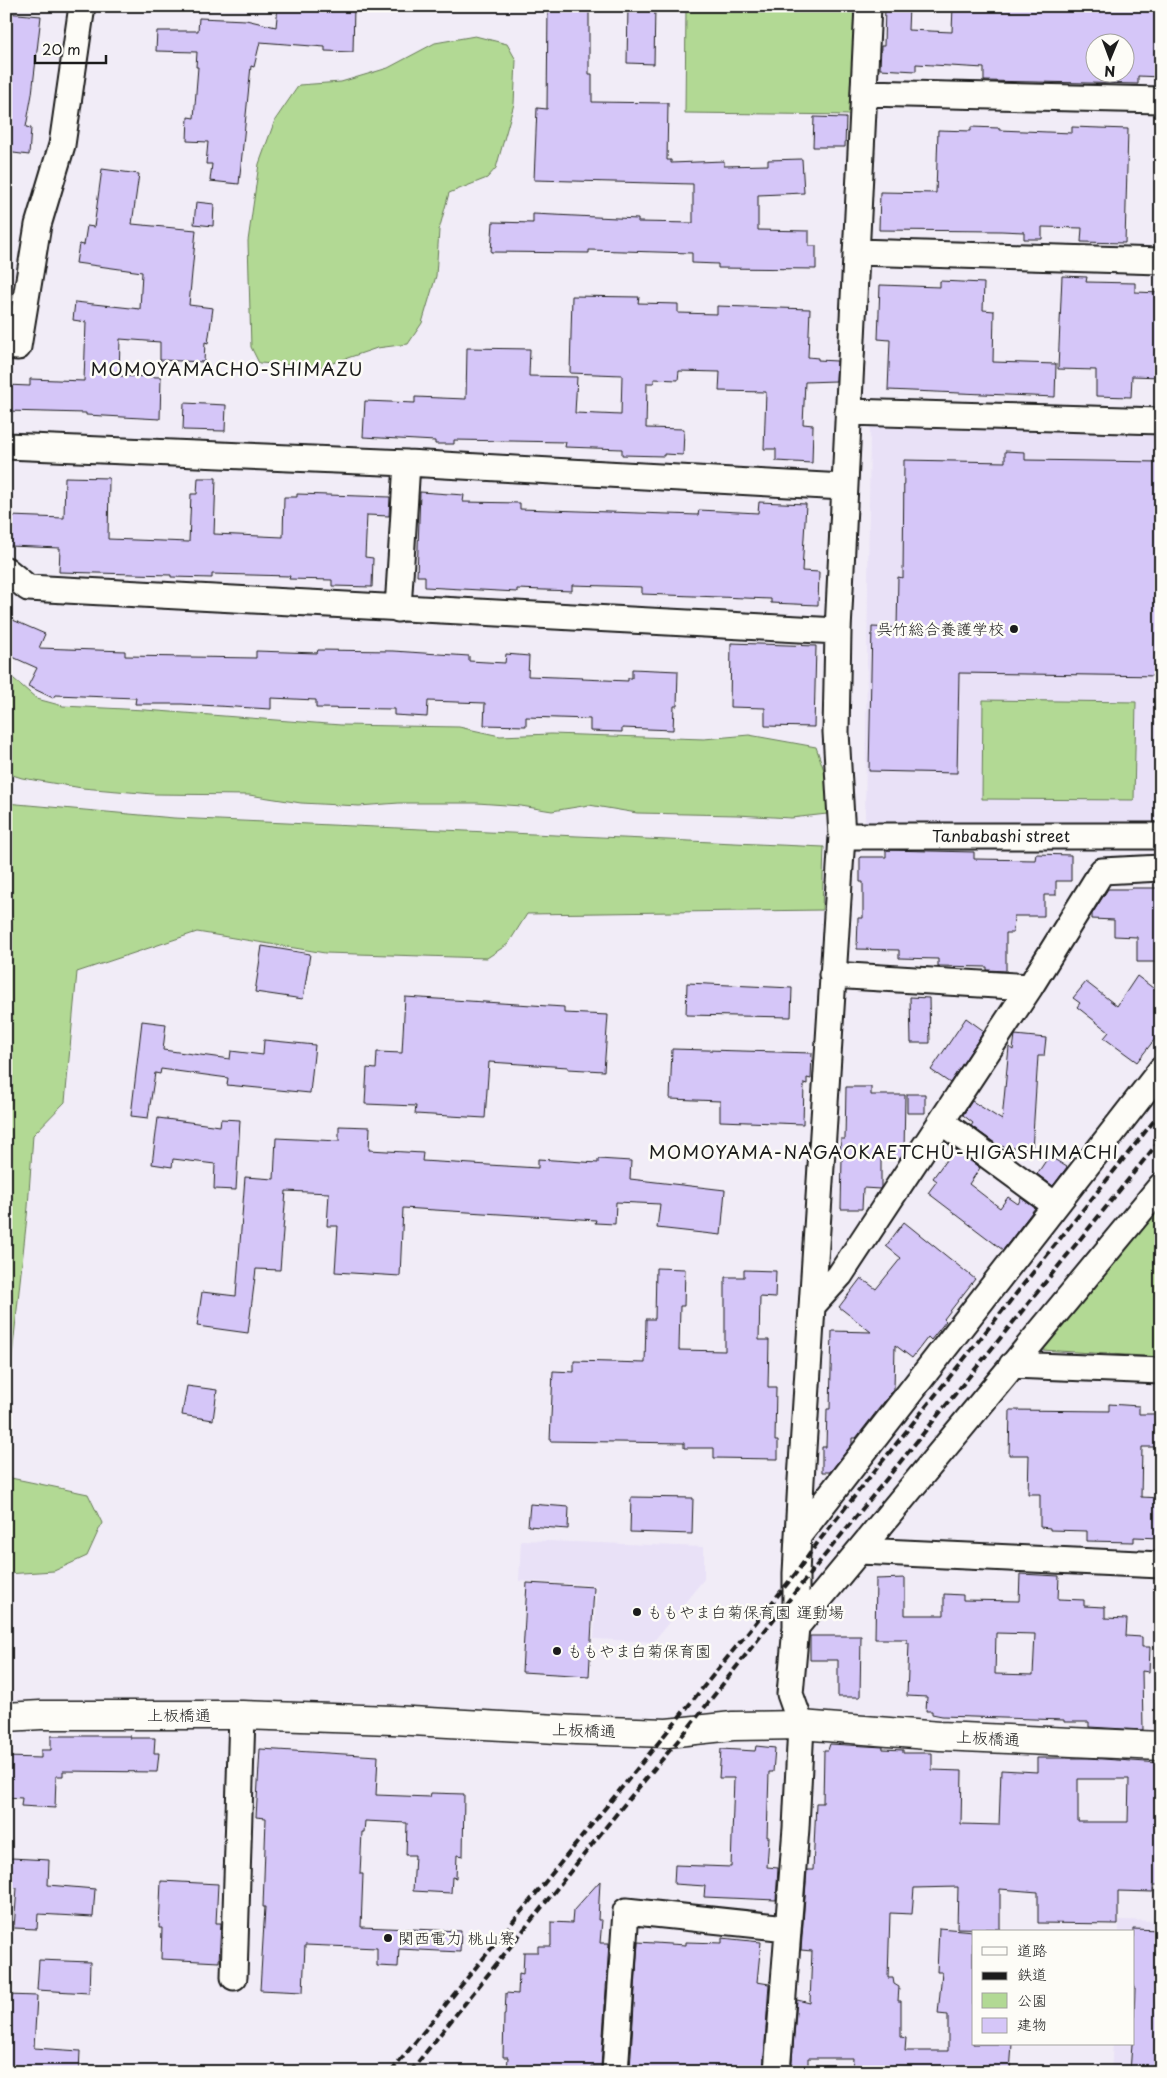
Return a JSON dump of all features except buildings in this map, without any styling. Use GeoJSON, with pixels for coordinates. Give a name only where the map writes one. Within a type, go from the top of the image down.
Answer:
{"type":"FeatureCollection","features":[{"type":"Feature","properties":{"kind":"street"},"geometry":{"type":"LineString","coordinates":[[6,346],[18,347],[38,225],[62,145],[82,6]]}},
{"type":"Feature","properties":{"kind":"street"},"geometry":{"type":"LineString","coordinates":[[777,2072],[796,1828],[801,1725],[790,1694],[796,1628],[796,1572],[842,836],[836,732],[838,631],[868,6]]}},
{"type":"Feature","properties":{"kind":"street"},"geometry":{"type":"LineString","coordinates":[[864,93],[1161,100]]}},
{"type":"Feature","properties":{"kind":"street"},"geometry":{"type":"LineString","coordinates":[[856,252],[1161,261]]}},
{"type":"Feature","properties":{"kind":"street"},"geometry":{"type":"LineString","coordinates":[[848,412],[1161,421]]}},
{"type":"Feature","properties":{"kind":"street"},"geometry":{"type":"LineString","coordinates":[[6,446],[407,463],[844,487]]}},
{"type":"Feature","properties":{"kind":"street"},"geometry":{"type":"LineString","coordinates":[[398,609],[407,463]]}},
{"type":"Feature","properties":{"kind":"street"},"geometry":{"type":"LineString","coordinates":[[6,570],[28,588],[838,631]]}},
{"type":"Feature","properties":{"kind":"street","name":"Tanbabashi street"},"geometry":{"type":"LineString","coordinates":[[842,836],[1161,836]]}},
{"type":"Feature","properties":{"kind":"street"},"geometry":{"type":"LineString","coordinates":[[813,1305],[840,1275],[942,1122],[1030,987],[1102,871],[1161,868]]}},
{"type":"Feature","properties":{"kind":"street"},"geometry":{"type":"LineString","coordinates":[[832,975],[1030,987]]}},
{"type":"Feature","properties":{"kind":"street"},"geometry":{"type":"LineString","coordinates":[[799,1535],[1161,1070]]}},
{"type":"Feature","properties":{"kind":"street"},"geometry":{"type":"LineString","coordinates":[[942,1122],[1056,1205]]}},
{"type":"Feature","properties":{"kind":"street"},"geometry":{"type":"LineString","coordinates":[[796,1628],[1161,1186]]}},
{"type":"Feature","properties":{"kind":"street"},"geometry":{"type":"LineString","coordinates":[[1012,1365],[1161,1371]]}},
{"type":"Feature","properties":{"kind":"street"},"geometry":{"type":"LineString","coordinates":[[860,1551],[1161,1565]]}},
{"type":"Feature","properties":{"kind":"street","name":"上板橋通"},"geometry":{"type":"LineString","coordinates":[[6,1717],[41,1715],[242,1715],[667,1733],[733,1726],[801,1725],[940,1736],[1161,1746]]}},
{"type":"Feature","properties":{"kind":"street"},"geometry":{"type":"LineString","coordinates":[[234,1977],[242,1715]]}},
{"type":"Feature","properties":{"kind":"street"},"geometry":{"type":"LineString","coordinates":[[615,2072],[626,1910],[788,1928]]}},
{"type":"Feature","properties":{"kind":"shaded area","name":"呉竹総合養護学校"},"geometry":{"type":"Polygon","coordinates":[[[870,427],[1161,436],[1161,824],[865,823],[870,427]]]}},
{"type":"Feature","properties":{"kind":"shaded area","name":"ももやま白菊保育園 運動場"},"geometry":{"type":"Polygon","coordinates":[[[521,1540],[704,1547],[704,1579],[653,1642],[594,1639],[597,1585],[519,1581],[521,1540]]]}},
{"type":"Feature","properties":{"kind":"shaded area"},"geometry":{"type":"Polygon","coordinates":[[[1119,1920],[1161,1921],[1161,2072],[1111,2072],[1113,2046],[1134,2046],[1134,1930],[1119,1930],[1119,1920]]]}},
{"type":"Feature","properties":{"kind":"green space"},"geometry":{"type":"Polygon","coordinates":[[[686,6],[857,6],[855,115],[685,113],[686,6]]]}},
{"type":"Feature","properties":{"kind":"green space"},"geometry":{"type":"Polygon","coordinates":[[[475,36],[507,44],[516,60],[514,104],[496,168],[487,178],[449,193],[439,230],[436,276],[422,323],[408,344],[377,348],[321,367],[259,363],[251,347],[248,241],[259,164],[275,120],[299,85],[341,82],[388,68],[435,43],[475,36]]]}},
{"type":"Feature","properties":{"kind":"green space"},"geometry":{"type":"Polygon","coordinates":[[[6,672],[37,699],[63,706],[145,710],[341,725],[459,727],[500,736],[551,734],[704,739],[749,735],[816,747],[826,776],[827,814],[791,818],[637,813],[589,805],[552,811],[521,806],[477,803],[399,803],[359,806],[301,803],[249,795],[153,794],[82,788],[22,778],[6,773],[6,672]]]}},
{"type":"Feature","properties":{"kind":"green space"},"geometry":{"type":"Polygon","coordinates":[[[983,700],[1136,702],[1134,800],[982,799],[983,700]]]}},
{"type":"Feature","properties":{"kind":"green space"},"geometry":{"type":"Polygon","coordinates":[[[6,803],[174,818],[824,847],[822,910],[527,914],[508,944],[487,958],[325,953],[197,932],[77,972],[65,1102],[33,1135],[28,1207],[6,1412],[6,803]]]}},
{"type":"Feature","properties":{"kind":"green space"},"geometry":{"type":"Polygon","coordinates":[[[1161,1194],[1161,1357],[1041,1350],[1038,1342],[1161,1194]]]}},
{"type":"Feature","properties":{"kind":"green space"},"geometry":{"type":"Polygon","coordinates":[[[6,1477],[88,1494],[102,1523],[87,1556],[54,1571],[6,1574],[6,1477]]]}},
{"type":"Feature","properties":{"kind":"railway"},"geometry":{"type":"LineString","coordinates":[[391,2072],[796,1573],[818,1542],[1161,1112]]}},
{"type":"Feature","properties":{"kind":"railway"},"geometry":{"type":"LineString","coordinates":[[410,2072],[1161,1139]]}},
{"type":"Feature","properties":{"kind":"place","name":"呉竹総合養護学校"},"geometry":{"type":"Point","coordinates":[1014,629]}},
{"type":"Feature","properties":{"kind":"place","name":"ももやま白菊保育園 運動場"},"geometry":{"type":"Point","coordinates":[637,1612]}},
{"type":"Feature","properties":{"kind":"place","name":"ももやま白菊保育園"},"geometry":{"type":"Point","coordinates":[557,1651]}},
{"type":"Feature","properties":{"kind":"place","name":"関西電力 桃山寮"},"geometry":{"type":"Point","coordinates":[388,1938]}},
{"type":"Feature","properties":{"kind":"district","name":"MOMOYAMACHO-SHIMAZU"},"geometry":{"type":"Point","coordinates":[227,370]}},
{"type":"Feature","properties":{"kind":"district","name":"MOMOYAMA-NAGAOKAETCHU-HIGASHIMACHI"},"geometry":{"type":"Point","coordinates":[884,1153]}}]}
